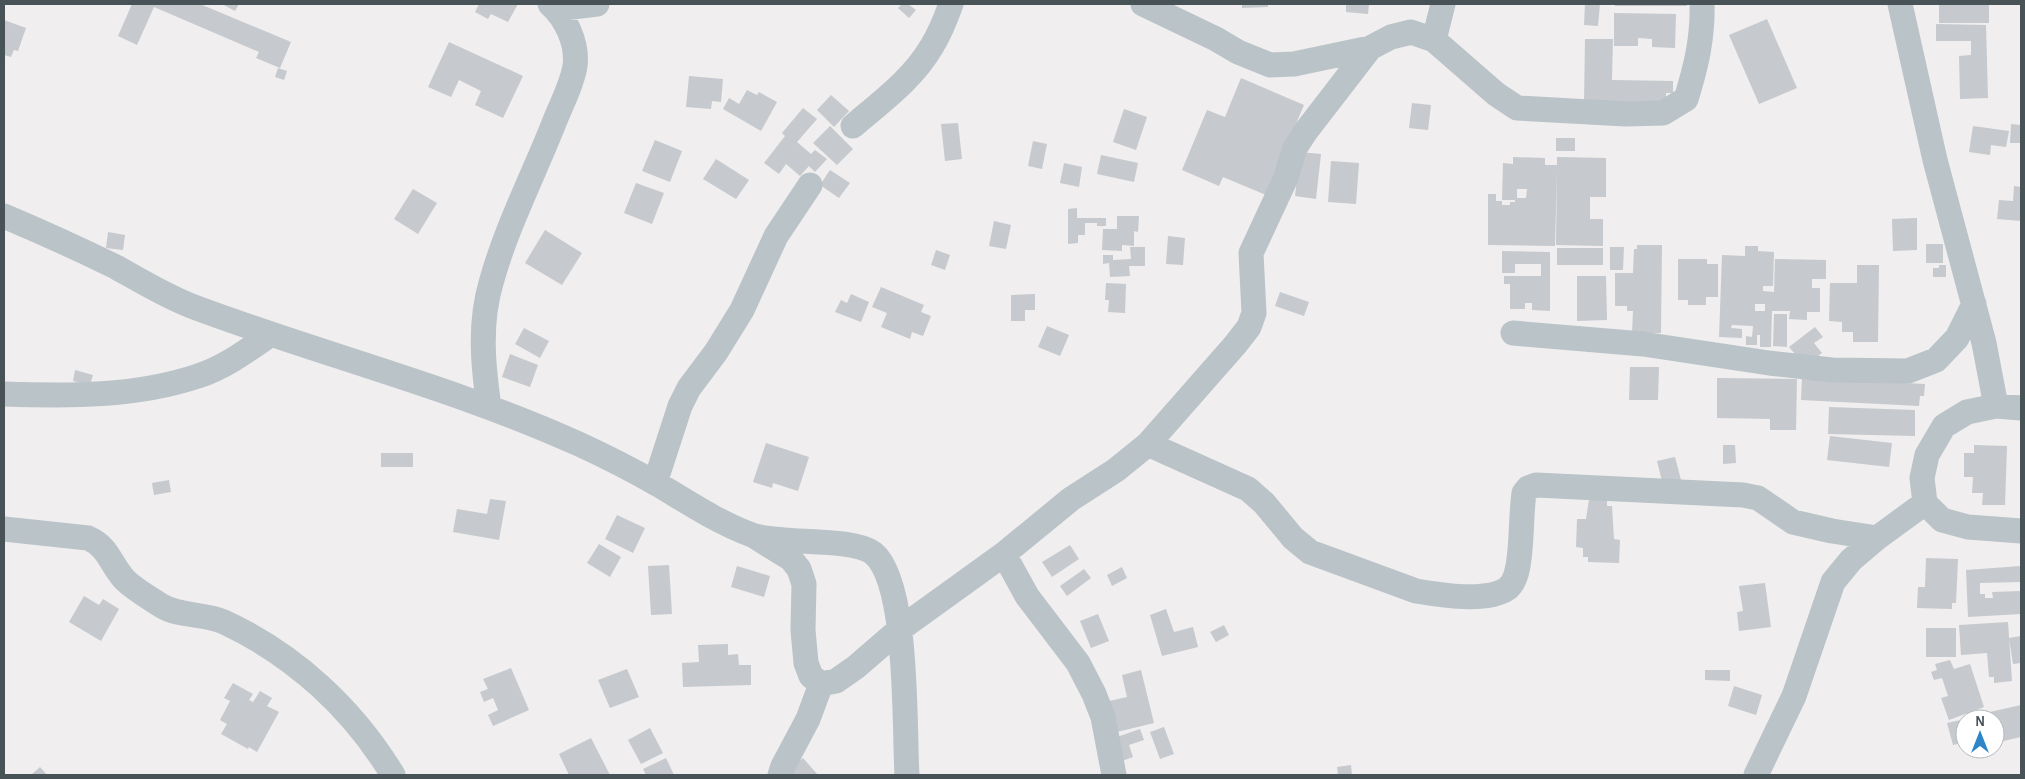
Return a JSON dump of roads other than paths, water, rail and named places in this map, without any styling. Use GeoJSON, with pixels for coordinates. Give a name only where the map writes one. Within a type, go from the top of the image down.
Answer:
{"type":"FeatureCollection","features":[{"type":"Feature","properties":{"kind":"street"},"geometry":{"type":"LineString","coordinates":[[489,408],[483,362],[483,319],[491,283],[514,219],[551,131],[575,66],[574,48],[568,30],[553,6],[597,4]]}},
{"type":"Feature","properties":{"kind":"street"},"geometry":{"type":"LineString","coordinates":[[852,126],[892,94],[918,66],[931,48],[952,4]]}},
{"type":"Feature","properties":{"kind":"street"},"geometry":{"type":"LineString","coordinates":[[1143,4],[1209,35],[1238,52],[1270,65],[1294,64],[1370,48],[1391,37],[1411,32],[1434,40],[1496,94],[1517,108],[1626,114],[1663,113],[1686,99],[1697,64],[1702,4]]}},
{"type":"Feature","properties":{"kind":"street"},"geometry":{"type":"LineString","coordinates":[[1434,40],[1443,4]]}},
{"type":"Feature","properties":{"kind":"street"},"geometry":{"type":"LineString","coordinates":[[1900,4],[1935,160],[1974,304],[1996,406]]}},
{"type":"Feature","properties":{"kind":"street"},"geometry":{"type":"LineString","coordinates":[[4,216],[66,242],[190,305],[489,408],[582,445],[655,483],[710,516],[754,536],[791,559],[799,569],[804,584],[803,630],[806,663],[811,676],[821,684],[836,681],[856,667],[900,629],[1004,554],[1071,498],[1116,470],[1148,444],[1249,327],[1254,313],[1251,253],[1285,180],[1296,148],[1306,131],[1370,48]]}},
{"type":"Feature","properties":{"kind":"street"},"geometry":{"type":"LineString","coordinates":[[655,483],[680,406],[689,388],[716,352],[742,310],[776,236],[810,185]]}},
{"type":"Feature","properties":{"kind":"street"},"geometry":{"type":"LineString","coordinates":[[1513,333],[1634,343],[1769,363],[1832,370],[1908,371],[1936,360],[1952,344],[1974,304]]}},
{"type":"Feature","properties":{"kind":"street"},"geometry":{"type":"LineString","coordinates":[[4,394],[60,396],[104,394],[154,386],[198,376],[237,357],[271,334]]}},
{"type":"Feature","properties":{"kind":"street"},"geometry":{"type":"LineString","coordinates":[[2021,408],[1996,406],[1967,412],[1944,426],[1927,455],[1922,478],[1925,503],[1942,520],[1968,527],[2021,531]]}},
{"type":"Feature","properties":{"kind":"street"},"geometry":{"type":"LineString","coordinates":[[1148,444],[1248,489],[1264,503],[1293,538],[1310,552],[1416,591],[1428,593],[1486,596],[1497,594],[1509,587],[1515,576],[1519,561],[1524,493],[1528,488],[1536,485],[1743,495],[1758,498],[1793,522],[1832,531],[1877,538]]}},
{"type":"Feature","properties":{"kind":"street"},"geometry":{"type":"LineString","coordinates":[[1756,775],[1794,696],[1833,582],[1851,560],[1877,538],[1925,503]]}},
{"type":"Feature","properties":{"kind":"street"},"geometry":{"type":"LineString","coordinates":[[4,529],[88,538],[98,542],[125,580],[164,607],[176,611],[207,615],[223,621],[274,651],[308,675],[360,726],[377,748],[393,775]]}},
{"type":"Feature","properties":{"kind":"street"},"geometry":{"type":"LineString","coordinates":[[754,536],[845,544],[871,552],[886,568],[894,591],[900,629],[907,775]]}},
{"type":"Feature","properties":{"kind":"street"},"geometry":{"type":"LineString","coordinates":[[1004,554],[1027,596],[1067,647],[1094,694],[1103,716],[1114,775]]}},
{"type":"Feature","properties":{"kind":"street"},"geometry":{"type":"LineString","coordinates":[[780,775],[808,719],[821,684]]}}]}
